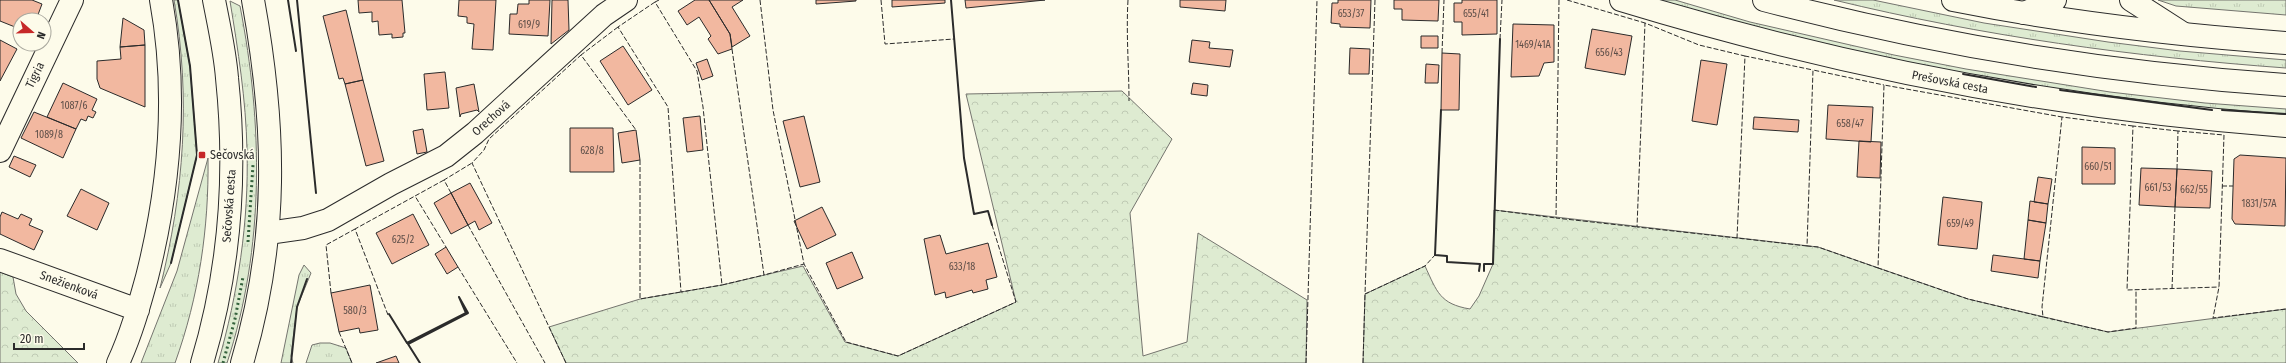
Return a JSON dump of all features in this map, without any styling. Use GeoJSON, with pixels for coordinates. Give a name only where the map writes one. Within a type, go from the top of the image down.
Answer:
{"type":"FeatureCollection","features":[{"type":"Feature","properties":{"kind":"main road","name":"Tigria"},"geometry":{"type":"LineString","coordinates":[[0,151],[72,0]]}},
{"type":"Feature","properties":{"kind":"main road"},"geometry":{"type":"LineString","coordinates":[[118,363],[138,310],[157,237],[166,186],[169,150],[170,79],[161,0]]}},
{"type":"Feature","properties":{"kind":"main road","name":"Sečovská cesta"},"geometry":{"type":"LineString","coordinates":[[202,363],[222,283],[232,199],[232,156],[227,77],[214,0]]}},
{"type":"Feature","properties":{"kind":"main road"},"geometry":{"type":"LineString","coordinates":[[246,358],[263,272],[268,233],[272,142],[263,52],[254,0]]}},
{"type":"Feature","properties":{"kind":"main road","name":"Orechová"},"geometry":{"type":"LineString","coordinates":[[268,233],[316,225],[446,156],[475,133],[604,15],[626,0]]}},
{"type":"Feature","properties":{"kind":"main road","name":"Prešovská cesta"},"geometry":{"type":"LineString","coordinates":[[1621,0],[1816,54],[1984,89],[2176,117],[2286,126]]}},
{"type":"Feature","properties":{"kind":"main road"},"geometry":{"type":"LineString","coordinates":[[1764,0],[1902,32],[2044,58],[2179,76],[2286,85]]}},
{"type":"Feature","properties":{"kind":"main road"},"geometry":{"type":"LineString","coordinates":[[1953,0],[2024,13],[2184,34],[2286,43]]}},
{"type":"Feature","properties":{"kind":"main road"},"geometry":{"type":"LineString","coordinates":[[2024,13],[2055,0]]}},
{"type":"Feature","properties":{"kind":"main road"},"geometry":{"type":"LineString","coordinates":[[2131,0],[2184,34]]}},
{"type":"Feature","properties":{"kind":"main road","name":"Snežienková"},"geometry":{"type":"LineString","coordinates":[[0,260],[138,310]]}},
{"type":"Feature","properties":{"kind":"green space"},"geometry":{"type":"Polygon","coordinates":[[[174,0],[178,0],[190,66],[197,155],[171,263],[160,288],[175,216],[182,145],[182,73],[174,0]]]}},
{"type":"Feature","properties":{"kind":"green space"},"geometry":{"type":"Polygon","coordinates":[[[1647,0],[1675,0],[1750,22],[1894,55],[1966,69],[2110,92],[2205,103],[2286,109],[2286,117],[2204,110],[1931,71],[1647,0]]]}},
{"type":"Feature","properties":{"kind":"green space"},"geometry":{"type":"Polygon","coordinates":[[[1834,0],[1873,0],[1984,23],[2108,42],[2180,51],[2286,60],[2286,68],[2172,58],[2058,43],[1946,24],[1834,0]]]}},
{"type":"Feature","properties":{"kind":"green space"},"geometry":{"type":"Polygon","coordinates":[[[2158,0],[2286,0],[2286,15],[2176,6],[2158,0]]]}},
{"type":"Feature","properties":{"kind":"green space"},"geometry":{"type":"Polygon","coordinates":[[[230,1],[240,6],[248,50],[256,140],[256,185],[254,230],[248,275],[239,319],[227,363],[218,363],[231,311],[241,257],[247,177],[247,150],[243,94],[239,56],[230,1]]]}},
{"type":"Feature","properties":{"kind":"green space"},"geometry":{"type":"Polygon","coordinates":[[[1122,91],[1172,139],[1130,213],[1143,356],[1187,342],[1198,233],[1307,300],[1306,363],[566,363],[549,327],[640,299],[722,285],[803,266],[845,342],[898,356],[1016,302],[966,94],[1122,91]]]}},
{"type":"Feature","properties":{"kind":"green space"},"geometry":{"type":"Polygon","coordinates":[[[208,158],[207,210],[201,262],[190,313],[175,363],[141,363],[177,271],[208,158]]]}},
{"type":"Feature","properties":{"kind":"green space"},"geometry":{"type":"Polygon","coordinates":[[[1494,210],[1818,247],[1968,299],[2108,332],[2286,309],[2286,363],[1363,363],[1365,294],[1425,266],[1437,290],[1446,300],[1460,307],[1470,309],[1479,296],[1493,264],[1494,210]]]}},
{"type":"Feature","properties":{"kind":"green space"},"geometry":{"type":"Polygon","coordinates":[[[304,265],[311,273],[297,307],[291,356],[293,363],[281,363],[299,275],[304,265]]]}},
{"type":"Feature","properties":{"kind":"green space"},"geometry":{"type":"Polygon","coordinates":[[[0,272],[13,277],[16,294],[26,311],[78,363],[0,363],[0,272]]]}},
{"type":"Feature","properties":{"kind":"green space"},"geometry":{"type":"Polygon","coordinates":[[[330,343],[346,348],[352,363],[306,363],[312,345],[330,343]]]}},
{"type":"Feature","properties":{"kind":"building"},"geometry":{"type":"Polygon","coordinates":[[[0,0],[32,0],[42,4],[39,12],[12,12],[12,26],[0,21],[0,0]]]}},
{"type":"Feature","properties":{"kind":"building"},"geometry":{"type":"Polygon","coordinates":[[[358,0],[402,0],[405,33],[403,33],[403,37],[392,38],[392,34],[379,35],[378,21],[372,22],[372,12],[359,13],[358,0]]]}},
{"type":"Feature","properties":{"kind":"building"},"geometry":{"type":"Polygon","coordinates":[[[459,0],[496,0],[493,50],[472,49],[474,24],[467,23],[467,17],[458,16],[459,0]]]}},
{"type":"Feature","properties":{"kind":"building"},"geometry":{"type":"Polygon","coordinates":[[[529,0],[550,0],[548,36],[509,34],[510,14],[517,14],[518,4],[529,4],[529,0]]]}},
{"type":"Feature","properties":{"kind":"building"},"geometry":{"type":"Polygon","coordinates":[[[552,0],[568,0],[569,30],[551,44],[552,0]]]}},
{"type":"Feature","properties":{"kind":"building"},"geometry":{"type":"Polygon","coordinates":[[[695,0],[709,0],[730,34],[732,49],[718,54],[708,39],[711,36],[699,17],[687,25],[678,11],[695,0]]]}},
{"type":"Feature","properties":{"kind":"building"},"geometry":{"type":"Polygon","coordinates":[[[709,0],[743,0],[732,7],[750,36],[732,47],[730,34],[709,0]]]}},
{"type":"Feature","properties":{"kind":"building"},"geometry":{"type":"Polygon","coordinates":[[[816,0],[856,0],[856,1],[816,4],[816,0]]]}},
{"type":"Feature","properties":{"kind":"building"},"geometry":{"type":"Polygon","coordinates":[[[892,0],[945,0],[945,3],[892,7],[892,0]]]}},
{"type":"Feature","properties":{"kind":"building"},"geometry":{"type":"Polygon","coordinates":[[[965,0],[1045,0],[966,8],[965,0]]]}},
{"type":"Feature","properties":{"kind":"building"},"geometry":{"type":"Polygon","coordinates":[[[1180,0],[1226,0],[1225,11],[1180,7],[1180,0]]]}},
{"type":"Feature","properties":{"kind":"building"},"geometry":{"type":"Polygon","coordinates":[[[1338,0],[1371,0],[1370,28],[1340,27],[1340,24],[1331,23],[1332,3],[1338,3],[1338,0]]]}},
{"type":"Feature","properties":{"kind":"building"},"geometry":{"type":"Polygon","coordinates":[[[1394,0],[1439,0],[1438,21],[1402,20],[1402,9],[1394,9],[1394,0]]]}},
{"type":"Feature","properties":{"kind":"building"},"geometry":{"type":"Polygon","coordinates":[[[1462,0],[1497,0],[1497,34],[1462,35],[1462,22],[1454,22],[1454,3],[1462,3],[1462,0]]]}},
{"type":"Feature","properties":{"kind":"building"},"geometry":{"type":"Polygon","coordinates":[[[346,10],[363,80],[345,84],[343,78],[339,79],[323,16],[346,10]]]}},
{"type":"Feature","properties":{"kind":"building"},"geometry":{"type":"Polygon","coordinates":[[[123,18],[144,30],[145,45],[120,47],[123,18]]]}},
{"type":"Feature","properties":{"kind":"building"},"geometry":{"type":"Polygon","coordinates":[[[1513,24],[1554,25],[1554,62],[1544,63],[1539,76],[1511,77],[1513,24]]]}},
{"type":"Feature","properties":{"kind":"building"},"geometry":{"type":"Polygon","coordinates":[[[1592,29],[1632,36],[1625,75],[1585,68],[1592,29]]]}},
{"type":"Feature","properties":{"kind":"building"},"geometry":{"type":"Polygon","coordinates":[[[1421,36],[1438,36],[1438,48],[1421,48],[1421,36]]]}},
{"type":"Feature","properties":{"kind":"building"},"geometry":{"type":"Polygon","coordinates":[[[0,40],[12,46],[12,52],[15,52],[0,81],[0,40]]]}},
{"type":"Feature","properties":{"kind":"building"},"geometry":{"type":"Polygon","coordinates":[[[1192,40],[1210,42],[1209,48],[1233,50],[1230,67],[1189,62],[1192,40]]]}},
{"type":"Feature","properties":{"kind":"building"},"geometry":{"type":"Polygon","coordinates":[[[145,45],[145,107],[100,88],[97,79],[97,61],[121,59],[120,47],[145,45]]]}},
{"type":"Feature","properties":{"kind":"building"},"geometry":{"type":"Polygon","coordinates":[[[623,46],[652,90],[628,105],[600,61],[623,46]]]}},
{"type":"Feature","properties":{"kind":"building"},"geometry":{"type":"Polygon","coordinates":[[[1350,48],[1370,49],[1369,74],[1349,74],[1350,48]]]}},
{"type":"Feature","properties":{"kind":"building"},"geometry":{"type":"Polygon","coordinates":[[[1442,53],[1460,54],[1459,110],[1441,110],[1442,53]]]}},
{"type":"Feature","properties":{"kind":"building"},"geometry":{"type":"Polygon","coordinates":[[[707,59],[713,76],[702,80],[696,63],[707,59]]]}},
{"type":"Feature","properties":{"kind":"building"},"geometry":{"type":"Polygon","coordinates":[[[1701,60],[1727,64],[1717,125],[1692,121],[1701,60]]]}},
{"type":"Feature","properties":{"kind":"building"},"geometry":{"type":"Polygon","coordinates":[[[1426,64],[1439,65],[1438,83],[1425,83],[1426,64]]]}},
{"type":"Feature","properties":{"kind":"building"},"geometry":{"type":"Polygon","coordinates":[[[445,72],[449,108],[427,110],[424,74],[445,72]]]}},
{"type":"Feature","properties":{"kind":"building"},"geometry":{"type":"Polygon","coordinates":[[[363,80],[384,161],[366,166],[345,84],[363,80]]]}},
{"type":"Feature","properties":{"kind":"building"},"geometry":{"type":"Polygon","coordinates":[[[63,83],[97,99],[92,110],[96,112],[93,118],[88,116],[86,121],[81,119],[76,129],[47,117],[63,83]]]}},
{"type":"Feature","properties":{"kind":"building"},"geometry":{"type":"Polygon","coordinates":[[[1193,83],[1208,85],[1207,96],[1191,94],[1193,83]]]}},
{"type":"Feature","properties":{"kind":"building"},"geometry":{"type":"Polygon","coordinates":[[[474,84],[479,112],[477,110],[461,114],[460,117],[456,88],[474,84]]]}},
{"type":"Feature","properties":{"kind":"building"},"geometry":{"type":"Polygon","coordinates":[[[1828,105],[1873,107],[1871,142],[1826,139],[1828,105]]]}},
{"type":"Feature","properties":{"kind":"building"},"geometry":{"type":"Polygon","coordinates":[[[34,112],[76,129],[63,158],[21,138],[34,112]]]}},
{"type":"Feature","properties":{"kind":"building"},"geometry":{"type":"Polygon","coordinates":[[[700,116],[703,150],[687,152],[683,118],[700,116]]]}},
{"type":"Feature","properties":{"kind":"building"},"geometry":{"type":"Polygon","coordinates":[[[804,116],[820,182],[800,187],[783,121],[804,116]]]}},
{"type":"Feature","properties":{"kind":"building"},"geometry":{"type":"Polygon","coordinates":[[[1754,117],[1799,120],[1798,132],[1753,129],[1754,117]]]}},
{"type":"Feature","properties":{"kind":"building"},"geometry":{"type":"Polygon","coordinates":[[[570,128],[613,128],[614,172],[570,172],[570,128]]]}},
{"type":"Feature","properties":{"kind":"building"},"geometry":{"type":"Polygon","coordinates":[[[423,129],[427,152],[417,154],[413,131],[423,129]]]}},
{"type":"Feature","properties":{"kind":"building"},"geometry":{"type":"Polygon","coordinates":[[[636,130],[640,160],[622,163],[618,133],[636,130]]]}},
{"type":"Feature","properties":{"kind":"building"},"geometry":{"type":"Polygon","coordinates":[[[1859,141],[1881,142],[1880,178],[1857,177],[1859,141]]]}},
{"type":"Feature","properties":{"kind":"building"},"geometry":{"type":"Polygon","coordinates":[[[2082,147],[2115,148],[2115,184],[2082,184],[2082,147]]]}},
{"type":"Feature","properties":{"kind":"building"},"geometry":{"type":"Polygon","coordinates":[[[2240,155],[2286,158],[2285,226],[2235,224],[2232,219],[2234,159],[2240,155]]]}},
{"type":"Feature","properties":{"kind":"building"},"geometry":{"type":"Polygon","coordinates":[[[14,156],[36,165],[30,177],[9,167],[14,156]]]}},
{"type":"Feature","properties":{"kind":"building"},"geometry":{"type":"Polygon","coordinates":[[[2141,168],[2177,169],[2175,207],[2139,205],[2141,168]]]}},
{"type":"Feature","properties":{"kind":"building"},"geometry":{"type":"Polygon","coordinates":[[[2177,169],[2212,171],[2210,208],[2175,207],[2177,169]]]}},
{"type":"Feature","properties":{"kind":"building"},"geometry":{"type":"Polygon","coordinates":[[[2038,177],[2052,179],[2048,204],[2034,202],[2038,177]]]}},
{"type":"Feature","properties":{"kind":"building"},"geometry":{"type":"Polygon","coordinates":[[[470,183],[492,223],[479,230],[475,221],[468,225],[451,193],[470,183]]]}},
{"type":"Feature","properties":{"kind":"building"},"geometry":{"type":"Polygon","coordinates":[[[81,189],[109,203],[97,230],[67,216],[81,189]]]}},
{"type":"Feature","properties":{"kind":"building"},"geometry":{"type":"Polygon","coordinates":[[[451,193],[468,225],[451,234],[434,203],[451,193]]]}},
{"type":"Feature","properties":{"kind":"building"},"geometry":{"type":"Polygon","coordinates":[[[1943,197],[1982,202],[1977,249],[1938,245],[1943,197]]]}},
{"type":"Feature","properties":{"kind":"building"},"geometry":{"type":"Polygon","coordinates":[[[2030,201],[2048,204],[2046,223],[2028,220],[2030,201]]]}},
{"type":"Feature","properties":{"kind":"building"},"geometry":{"type":"Polygon","coordinates":[[[822,207],[836,235],[807,249],[794,221],[822,207]]]}},
{"type":"Feature","properties":{"kind":"building"},"geometry":{"type":"Polygon","coordinates":[[[2,212],[18,219],[21,214],[32,219],[29,225],[43,231],[34,250],[0,234],[0,217],[2,212]]]}},
{"type":"Feature","properties":{"kind":"building"},"geometry":{"type":"Polygon","coordinates":[[[413,214],[429,245],[392,264],[376,233],[413,214]]]}},
{"type":"Feature","properties":{"kind":"building"},"geometry":{"type":"Polygon","coordinates":[[[2028,220],[2046,223],[2040,261],[2024,259],[2028,220]]]}},
{"type":"Feature","properties":{"kind":"building"},"geometry":{"type":"Polygon","coordinates":[[[940,235],[946,254],[988,243],[997,277],[986,280],[988,289],[973,293],[972,290],[946,298],[945,292],[935,295],[924,239],[940,235]]]}},
{"type":"Feature","properties":{"kind":"building"},"geometry":{"type":"Polygon","coordinates":[[[446,247],[458,267],[447,274],[435,254],[446,247]]]}},
{"type":"Feature","properties":{"kind":"building"},"geometry":{"type":"Polygon","coordinates":[[[852,252],[863,278],[837,289],[826,263],[852,252]]]}},
{"type":"Feature","properties":{"kind":"building"},"geometry":{"type":"Polygon","coordinates":[[[1993,255],[2040,261],[2038,278],[1991,271],[1993,255]]]}},
{"type":"Feature","properties":{"kind":"building"},"geometry":{"type":"Polygon","coordinates":[[[370,285],[378,330],[360,333],[359,328],[339,332],[331,293],[370,285]]]}},
{"type":"Feature","properties":{"kind":"building"},"geometry":{"type":"Polygon","coordinates":[[[396,356],[399,363],[376,363],[396,356]]]}},
{"type":"Feature","properties":{"kind":"hedge"},"geometry":{"type":"LineString","coordinates":[[248,242],[253,165]]}},
{"type":"Feature","properties":{"kind":"hedge"},"geometry":{"type":"LineString","coordinates":[[223,363],[235,319],[243,277]]}},
{"type":"Feature","properties":{"kind":"fence"},"geometry":{"type":"LineString","coordinates":[[659,0],[655,2],[697,71],[703,107],[722,285],[764,275]]}},
{"type":"Feature","properties":{"kind":"fence"},"geometry":{"type":"LineString","coordinates":[[760,0],[773,110],[804,264],[846,342],[898,356],[1016,302],[992,225]]}},
{"type":"Feature","properties":{"kind":"fence"},"geometry":{"type":"LineString","coordinates":[[881,0],[885,44],[954,39]]}},
{"type":"Feature","properties":{"kind":"fence"},"geometry":{"type":"LineString","coordinates":[[1128,0],[1127,25],[1129,101]]}},
{"type":"Feature","properties":{"kind":"fence"},"geometry":{"type":"LineString","coordinates":[[1306,363],[1317,0]]}},
{"type":"Feature","properties":{"kind":"fence"},"geometry":{"type":"LineString","coordinates":[[1375,0],[1365,294],[1425,266],[1435,255]]}},
{"type":"Feature","properties":{"kind":"fence"},"geometry":{"type":"LineString","coordinates":[[1442,53],[1444,0]]}},
{"type":"Feature","properties":{"kind":"fence"},"geometry":{"type":"LineString","coordinates":[[1500,39],[1502,0]]}},
{"type":"Feature","properties":{"kind":"fence"},"geometry":{"type":"LineString","coordinates":[[1559,0],[1556,218],[1637,227]]}},
{"type":"Feature","properties":{"kind":"fence"},"geometry":{"type":"LineString","coordinates":[[1567,0],[1645,23]]}},
{"type":"Feature","properties":{"kind":"fence"},"geometry":{"type":"LineString","coordinates":[[655,2],[618,27],[668,107],[681,292],[722,285]]}},
{"type":"Feature","properties":{"kind":"fence"},"geometry":{"type":"LineString","coordinates":[[1737,238],[1637,227],[1645,23],[1699,45],[1745,56]]}},
{"type":"Feature","properties":{"kind":"fence"},"geometry":{"type":"LineString","coordinates":[[618,27],[581,55],[636,130]]}},
{"type":"Feature","properties":{"kind":"fence"},"geometry":{"type":"LineString","coordinates":[[732,49],[764,275],[804,264]]}},
{"type":"Feature","properties":{"kind":"fence"},"geometry":{"type":"LineString","coordinates":[[566,363],[472,163],[484,150],[489,139],[581,55]]}},
{"type":"Feature","properties":{"kind":"fence"},"geometry":{"type":"LineString","coordinates":[[1807,246],[1737,238],[1745,56],[1813,70]]}},
{"type":"Feature","properties":{"kind":"fence"},"geometry":{"type":"LineString","coordinates":[[1878,268],[1818,247],[1807,246],[1813,70],[1884,85]]}},
{"type":"Feature","properties":{"kind":"fence"},"geometry":{"type":"LineString","coordinates":[[2043,317],[1968,299],[1878,268],[1884,85],[2062,117]]}},
{"type":"Feature","properties":{"kind":"fence"},"geometry":{"type":"LineString","coordinates":[[2133,126],[2062,117],[2042,307],[2043,317],[2108,332],[2136,328],[2136,289]]}},
{"type":"Feature","properties":{"kind":"fence"},"geometry":{"type":"LineString","coordinates":[[2178,131],[2133,126],[2127,290],[2219,287]]}},
{"type":"Feature","properties":{"kind":"fence"},"geometry":{"type":"LineString","coordinates":[[2177,169],[2178,131],[2224,135],[2219,287],[2213,318],[2286,309]]}},
{"type":"Feature","properties":{"kind":"fence"},"geometry":{"type":"LineString","coordinates":[[640,160],[640,299],[681,292]]}},
{"type":"Feature","properties":{"kind":"fence"},"geometry":{"type":"LineString","coordinates":[[451,193],[444,180],[472,163]]}},
{"type":"Feature","properties":{"kind":"fence"},"geometry":{"type":"LineString","coordinates":[[444,180],[415,196],[446,247]]}},
{"type":"Feature","properties":{"kind":"fence"},"geometry":{"type":"LineString","coordinates":[[2222,186],[2233,186]]}},
{"type":"Feature","properties":{"kind":"fence"},"geometry":{"type":"LineString","coordinates":[[388,315],[355,229],[415,196]]}},
{"type":"Feature","properties":{"kind":"fence"},"geometry":{"type":"LineString","coordinates":[[2172,289],[2175,207]]}},
{"type":"Feature","properties":{"kind":"fence"},"geometry":{"type":"LineString","coordinates":[[1494,210],[1556,218]]}},
{"type":"Feature","properties":{"kind":"fence"},"geometry":{"type":"LineString","coordinates":[[468,225],[545,363]]}},
{"type":"Feature","properties":{"kind":"fence"},"geometry":{"type":"LineString","coordinates":[[331,293],[326,245],[355,229]]}},
{"type":"Feature","properties":{"kind":"fence"},"geometry":{"type":"LineString","coordinates":[[458,267],[517,363]]}},
{"type":"Feature","properties":{"kind":"fence"},"geometry":{"type":"LineString","coordinates":[[1363,363],[1365,294]]}},
{"type":"Feature","properties":{"kind":"fence"},"geometry":{"type":"LineString","coordinates":[[339,332],[352,363]]}},
{"type":"Feature","properties":{"kind":"wall"},"geometry":{"type":"LineString","coordinates":[[171,263],[197,155],[190,66],[178,0]]}},
{"type":"Feature","properties":{"kind":"wall"},"geometry":{"type":"LineString","coordinates":[[288,0],[296,51]]}},
{"type":"Feature","properties":{"kind":"wall"},"geometry":{"type":"LineString","coordinates":[[297,0],[316,193]]}},
{"type":"Feature","properties":{"kind":"wall"},"geometry":{"type":"LineString","coordinates":[[951,0],[964,158],[974,214],[988,211],[992,225]]}},
{"type":"Feature","properties":{"kind":"wall"},"geometry":{"type":"LineString","coordinates":[[1484,271],[1484,264],[1493,264],[1500,39]]}},
{"type":"Feature","properties":{"kind":"wall"},"geometry":{"type":"LineString","coordinates":[[1963,74],[2036,87]]}},
{"type":"Feature","properties":{"kind":"wall"},"geometry":{"type":"LineString","coordinates":[[2060,90],[2212,110]]}},
{"type":"Feature","properties":{"kind":"wall"},"geometry":{"type":"LineString","coordinates":[[1441,110],[1435,255],[1447,256],[1447,262],[1480,264],[1479,271]]}},
{"type":"Feature","properties":{"kind":"wall"},"geometry":{"type":"LineString","coordinates":[[2222,110],[2286,114]]}},
{"type":"Feature","properties":{"kind":"wall"},"geometry":{"type":"LineString","coordinates":[[291,363],[297,307],[307,279]]}},
{"type":"Feature","properties":{"kind":"wall"},"geometry":{"type":"LineString","coordinates":[[389,314],[407,343],[466,313],[459,297],[468,313],[408,344],[420,363]]}},
{"type":"Feature","properties":{"kind":"place","name":"Sečovská"},"geometry":{"type":"Point","coordinates":[202,155]}}]}
